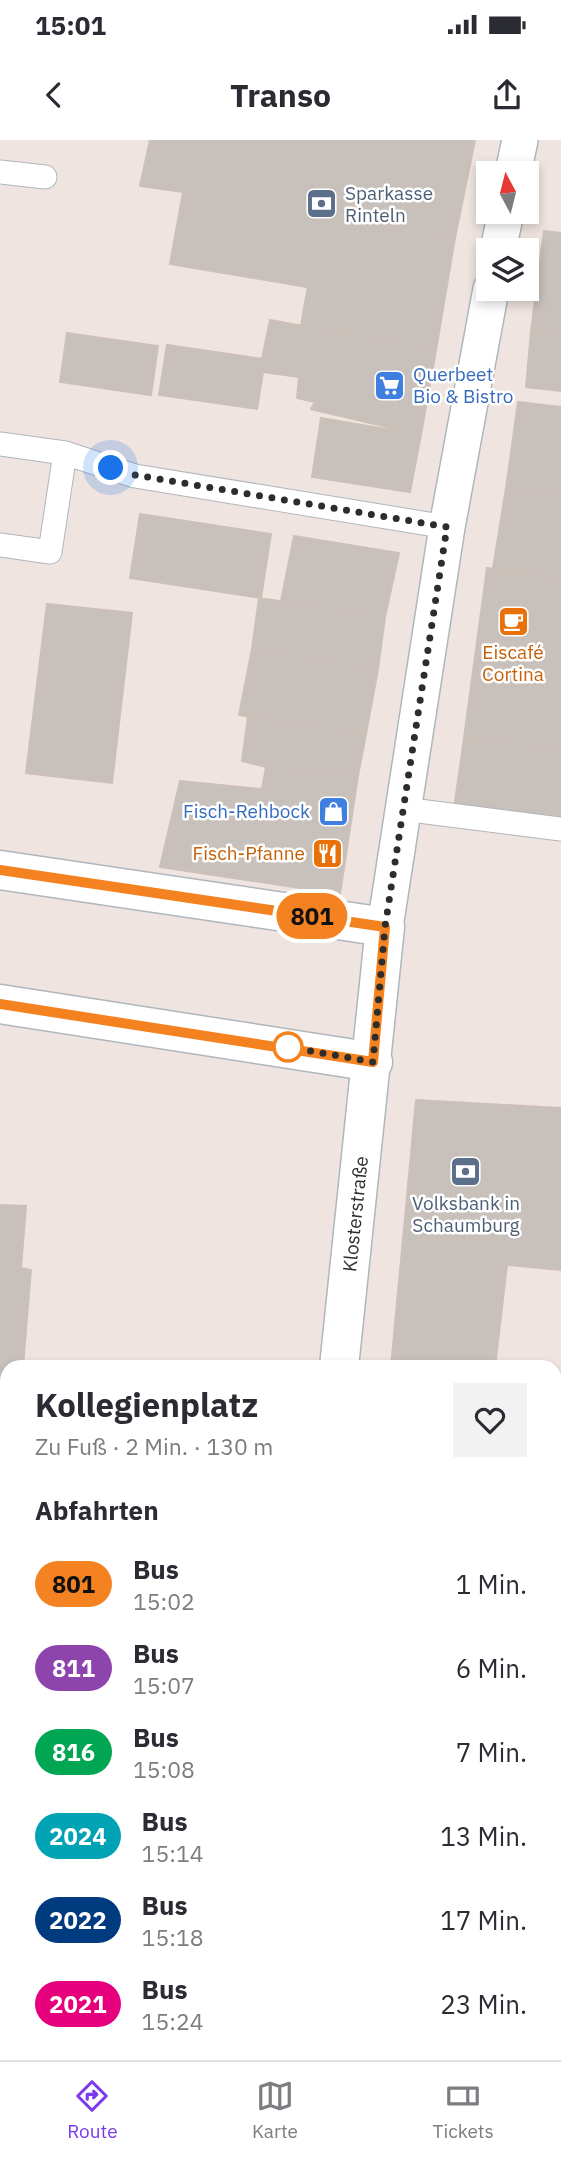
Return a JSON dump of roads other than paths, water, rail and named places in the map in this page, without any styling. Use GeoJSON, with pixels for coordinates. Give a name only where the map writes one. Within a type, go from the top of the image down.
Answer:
{"type":"FeatureCollection","features":[{"type":"Feature","properties":{"kind":"street"},"geometry":{"type":"LineString","coordinates":[[516,161],[520,140]]}},
{"type":"Feature","properties":{"kind":"street","name":"Klosterstraße"},"geometry":{"type":"LineString","coordinates":[[340,1360],[385,927],[447,527],[489,301]]}},
{"type":"Feature","properties":{"kind":"street"},"geometry":{"type":"LineString","coordinates":[[0,870],[385,927]]}},
{"type":"Feature","properties":{"kind":"street"},"geometry":{"type":"LineString","coordinates":[[0,1004],[373,1062]]}},
{"type":"Feature","properties":{"kind":"lane"},"geometry":{"type":"LineString","coordinates":[[0,172],[46,177]]}},
{"type":"Feature","properties":{"kind":"lane"},"geometry":{"type":"LineString","coordinates":[[0,444],[65,453],[135,475],[447,527]]}},
{"type":"Feature","properties":{"kind":"lane"},"geometry":{"type":"LineString","coordinates":[[0,545],[50,552],[65,453]]}},
{"type":"Feature","properties":{"kind":"lane"},"geometry":{"type":"LineString","coordinates":[[403,809],[561,830]]}},
{"type":"Feature","properties":{"kind":"place","name":"Sparkasse Rinteln"},"geometry":{"type":"Point","coordinates":[322,204]}},
{"type":"Feature","properties":{"kind":"place","name":"Querbeet Bio & Bistro"},"geometry":{"type":"Point","coordinates":[390,385]}},
{"type":"Feature","properties":{"kind":"place","name":"Eiscafé Cortina"},"geometry":{"type":"Point","coordinates":[513,621]}},
{"type":"Feature","properties":{"kind":"place","name":"Fisch-Rehbock"},"geometry":{"type":"Point","coordinates":[333,811]}},
{"type":"Feature","properties":{"kind":"place","name":"Fisch-Pfanne"},"geometry":{"type":"Point","coordinates":[328,853]}},
{"type":"Feature","properties":{"kind":"place","name":"Volksbank in Schaumburg"},"geometry":{"type":"Point","coordinates":[466,1172]}}]}
